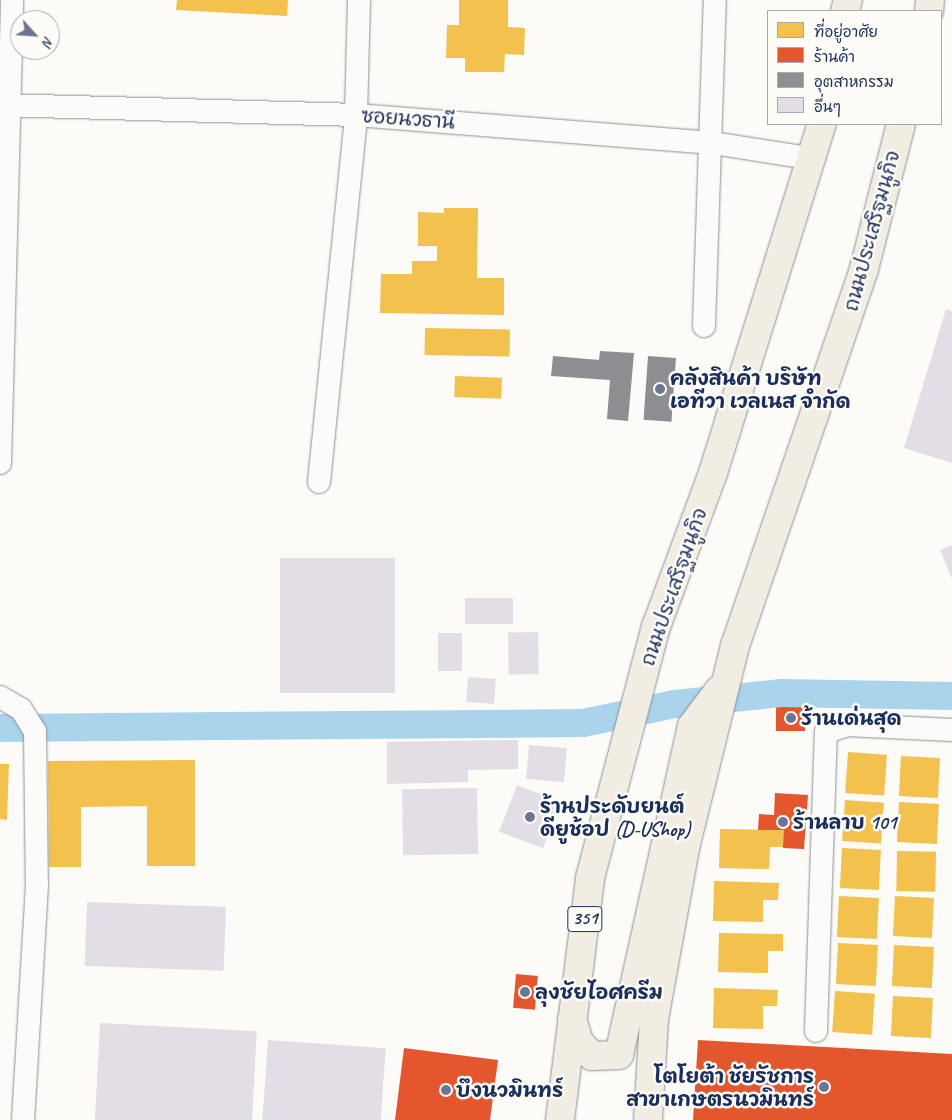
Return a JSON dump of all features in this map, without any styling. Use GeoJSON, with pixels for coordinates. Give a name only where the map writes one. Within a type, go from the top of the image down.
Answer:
{"type":"FeatureCollection","features":[{"type":"Feature","properties":{"kind":"main road","name":"ถนนประเสริฐมนูกิจ"},"geometry":{"type":"LineString","coordinates":[[560,1120],[571,1017],[590,878],[656,627],[713,473],[814,159],[822,125]]}},
{"type":"Feature","properties":{"kind":"main road","name":"ถนนประเสริฐมนูกิจ"},"geometry":{"type":"LineString","coordinates":[[648,1120],[656,1010],[707,719],[725,683],[864,269],[901,125]]}},
{"type":"Feature","properties":{"kind":"main road"},"geometry":{"type":"LineString","coordinates":[[571,1017],[579,1042],[592,1056],[619,1055],[672,811],[707,719]]}},
{"type":"Feature","properties":{"kind":"street"},"geometry":{"type":"LineString","coordinates":[[0,463],[5,105],[12,0]]}},
{"type":"Feature","properties":{"kind":"street"},"geometry":{"type":"LineString","coordinates":[[319,482],[356,115],[359,0]]}},
{"type":"Feature","properties":{"kind":"street"},"geometry":{"type":"LineString","coordinates":[[704,326],[713,143],[715,0]]}},
{"type":"Feature","properties":{"kind":"street","name":"ซอยนวธานี"},"geometry":{"type":"LineString","coordinates":[[5,105],[356,115],[713,143],[814,159]]}},
{"type":"Feature","properties":{"kind":"street"},"geometry":{"type":"LineString","coordinates":[[0,698],[21,709],[32,726],[37,885],[24,1120]]}},
{"type":"Feature","properties":{"kind":"street"},"geometry":{"type":"LineString","coordinates":[[816,1031],[826,732],[847,725],[952,730]]}},
{"type":"Feature","properties":{"kind":"building: ที่อยู่อาศัย"},"geometry":{"type":"Polygon","coordinates":[[[177,0],[288,0],[287,16],[176,10],[177,0]]]}},
{"type":"Feature","properties":{"kind":"building: ที่อยู่อาศัย"},"geometry":{"type":"Polygon","coordinates":[[[459,0],[508,0],[508,27],[525,28],[524,55],[505,54],[504,72],[465,72],[465,58],[446,58],[447,25],[459,25],[459,0]]]}},
{"type":"Feature","properties":{"kind":"building: ที่อยู่อาศัย"},"geometry":{"type":"Polygon","coordinates":[[[444,208],[478,208],[477,278],[504,278],[504,315],[380,313],[381,274],[412,274],[412,261],[437,261],[437,246],[418,246],[418,212],[444,213],[444,208]]]}},
{"type":"Feature","properties":{"kind":"building: ที่อยู่อาศัย"},"geometry":{"type":"Polygon","coordinates":[[[425,328],[510,329],[510,356],[425,355],[425,328]]]}},
{"type":"Feature","properties":{"kind":"building: ที่อยู่อาศัย"},"geometry":{"type":"Polygon","coordinates":[[[455,376],[502,378],[501,399],[454,397],[455,376]]]}},
{"type":"Feature","properties":{"kind":"building: ที่อยู่อาศัย"},"geometry":{"type":"Polygon","coordinates":[[[848,752],[887,755],[884,796],[845,793],[848,752]]]}},
{"type":"Feature","properties":{"kind":"building: ที่อยู่อาศัย"},"geometry":{"type":"Polygon","coordinates":[[[901,756],[940,758],[938,798],[899,796],[901,756]]]}},
{"type":"Feature","properties":{"kind":"building: ที่อยู่อาศัย"},"geometry":{"type":"Polygon","coordinates":[[[195,760],[195,866],[147,866],[147,806],[81,807],[81,867],[49,867],[48,761],[195,760]]]}},
{"type":"Feature","properties":{"kind":"building: ที่อยู่อาศัย"},"geometry":{"type":"Polygon","coordinates":[[[0,764],[9,764],[7,820],[0,819],[0,764]]]}},
{"type":"Feature","properties":{"kind":"building: ที่อยู่อาศัย"},"geometry":{"type":"Polygon","coordinates":[[[845,800],[884,803],[881,844],[842,841],[845,800]]]}},
{"type":"Feature","properties":{"kind":"building: ที่อยู่อาศัย"},"geometry":{"type":"Polygon","coordinates":[[[899,802],[939,804],[937,844],[897,842],[899,802]]]}},
{"type":"Feature","properties":{"kind":"building: ที่อยู่อาศัย"},"geometry":{"type":"Polygon","coordinates":[[[720,829],[784,830],[784,847],[770,847],[769,869],[719,868],[720,829]]]}},
{"type":"Feature","properties":{"kind":"building: ที่อยู่อาศัย"},"geometry":{"type":"Polygon","coordinates":[[[842,848],[881,850],[879,890],[840,888],[842,848]]]}},
{"type":"Feature","properties":{"kind":"building: ที่อยู่อาศัย"},"geometry":{"type":"Polygon","coordinates":[[[897,851],[936,852],[935,892],[896,891],[897,851]]]}},
{"type":"Feature","properties":{"kind":"building: ที่อยู่อาศัย"},"geometry":{"type":"Polygon","coordinates":[[[714,881],[779,883],[778,900],[763,900],[763,922],[713,921],[714,881]]]}},
{"type":"Feature","properties":{"kind":"building: ที่อยู่อาศัย"},"geometry":{"type":"Polygon","coordinates":[[[839,896],[879,898],[877,939],[837,937],[839,896]]]}},
{"type":"Feature","properties":{"kind":"building: ที่อยู่อาศัย"},"geometry":{"type":"Polygon","coordinates":[[[895,896],[934,898],[932,938],[893,936],[895,896]]]}},
{"type":"Feature","properties":{"kind":"building: ที่อยู่อาศัย"},"geometry":{"type":"Polygon","coordinates":[[[719,933],[783,934],[783,951],[768,951],[768,973],[718,972],[719,933]]]}},
{"type":"Feature","properties":{"kind":"building: ที่อยู่อาศัย"},"geometry":{"type":"Polygon","coordinates":[[[838,943],[878,945],[876,986],[836,984],[838,943]]]}},
{"type":"Feature","properties":{"kind":"building: ที่อยู่อาศัย"},"geometry":{"type":"Polygon","coordinates":[[[894,945],[934,947],[932,988],[892,986],[894,945]]]}},
{"type":"Feature","properties":{"kind":"building: ที่อยู่อาศัย"},"geometry":{"type":"Polygon","coordinates":[[[714,988],[778,990],[777,1006],[763,1006],[763,1029],[713,1028],[714,988]]]}},
{"type":"Feature","properties":{"kind":"building: ที่อยู่อาศัย"},"geometry":{"type":"Polygon","coordinates":[[[835,991],[875,994],[872,1035],[832,1032],[835,991]]]}},
{"type":"Feature","properties":{"kind":"building: ที่อยู่อาศัย"},"geometry":{"type":"Polygon","coordinates":[[[893,996],[933,998],[931,1038],[891,1036],[893,996]]]}},
{"type":"Feature","properties":{"kind":"building: ร้านค้า","name":"ร้านเด่นสุด"},"geometry":{"type":"Polygon","coordinates":[[[776,705],[805,705],[805,731],[776,731],[776,705]]]}},
{"type":"Feature","properties":{"kind":"building: ร้านค้า","name":"ร้านลาบ 101"},"geometry":{"type":"Polygon","coordinates":[[[775,793],[808,795],[804,849],[783,848],[784,830],[758,830],[759,814],[774,815],[775,793]]]}},
{"type":"Feature","properties":{"kind":"building: ร้านค้า","name":"ลุงชัยไอศครีม"},"geometry":{"type":"Polygon","coordinates":[[[516,974],[538,976],[535,1010],[513,1008],[516,974]]]}},
{"type":"Feature","properties":{"kind":"building: ร้านค้า","name":"โตโยต้า ชัยรัชการ สาขาเกษตรนวมินทร์"},"geometry":{"type":"Polygon","coordinates":[[[698,1040],[952,1054],[952,1120],[693,1120],[698,1040]]]}},
{"type":"Feature","properties":{"kind":"building: ร้านค้า","name":"บึงนวมินทร์"},"geometry":{"type":"Polygon","coordinates":[[[404,1048],[498,1060],[490,1120],[395,1120],[404,1048]]]}},
{"type":"Feature","properties":{"kind":"building: อุตสาหกรรม"},"geometry":{"type":"Polygon","coordinates":[[[600,351],[634,353],[628,421],[607,419],[610,380],[551,376],[553,356],[599,360],[600,351]]]}},
{"type":"Feature","properties":{"kind":"building: อุตสาหกรรม","name":"คลังสินค้า บริษัท เอทีวา เวลเนส จำกัด"},"geometry":{"type":"Polygon","coordinates":[[[648,356],[676,358],[671,422],[644,420],[648,356]]]}},
{"type":"Feature","properties":{"kind":"building: อื่นๆ"},"geometry":{"type":"Polygon","coordinates":[[[946,309],[952,311],[952,463],[904,448],[946,309]]]}},
{"type":"Feature","properties":{"kind":"building: อื่นๆ"},"geometry":{"type":"Polygon","coordinates":[[[952,545],[952,579],[940,550],[952,545]]]}},
{"type":"Feature","properties":{"kind":"building: อื่นๆ"},"geometry":{"type":"Polygon","coordinates":[[[280,558],[395,558],[395,693],[280,693],[280,558]]]}},
{"type":"Feature","properties":{"kind":"building: อื่นๆ"},"geometry":{"type":"Polygon","coordinates":[[[465,598],[513,598],[513,624],[465,624],[465,598]]]}},
{"type":"Feature","properties":{"kind":"building: อื่นๆ"},"geometry":{"type":"Polygon","coordinates":[[[538,632],[539,674],[509,675],[508,633],[538,632]]]}},
{"type":"Feature","properties":{"kind":"building: อื่นๆ"},"geometry":{"type":"Polygon","coordinates":[[[438,633],[462,633],[462,671],[438,671],[438,633]]]}},
{"type":"Feature","properties":{"kind":"building: อื่นๆ"},"geometry":{"type":"Polygon","coordinates":[[[468,677],[496,679],[494,704],[466,702],[468,677]]]}},
{"type":"Feature","properties":{"kind":"building: อื่นๆ"},"geometry":{"type":"Polygon","coordinates":[[[518,740],[518,769],[468,770],[468,782],[387,784],[387,742],[518,740]]]}},
{"type":"Feature","properties":{"kind":"building: อื่นๆ"},"geometry":{"type":"Polygon","coordinates":[[[529,745],[567,748],[564,782],[526,779],[529,745]]]}},
{"type":"Feature","properties":{"kind":"building: อื่นๆ","name":"ร้านประดับยนต์ ดียูช้อป (D-UShop)"},"geometry":{"type":"Polygon","coordinates":[[[517,785],[561,802],[543,849],[499,832],[517,785]]]}},
{"type":"Feature","properties":{"kind":"building: อื่นๆ"},"geometry":{"type":"Polygon","coordinates":[[[477,788],[478,854],[403,855],[402,789],[477,788]]]}},
{"type":"Feature","properties":{"kind":"building: อื่นๆ"},"geometry":{"type":"Polygon","coordinates":[[[87,902],[226,907],[224,971],[85,966],[87,902]]]}},
{"type":"Feature","properties":{"kind":"building: อื่นๆ"},"geometry":{"type":"Polygon","coordinates":[[[100,1023],[257,1031],[252,1120],[95,1120],[100,1023]]]}},
{"type":"Feature","properties":{"kind":"building: อื่นๆ"},"geometry":{"type":"Polygon","coordinates":[[[268,1040],[386,1048],[381,1120],[262,1120],[268,1040]]]}},
{"type":"Feature","properties":{"kind":"waterway"},"geometry":{"type":"LineString","coordinates":[[0,728],[583,723],[675,704],[781,693],[952,696]]}},
{"type":"Feature","properties":{"kind":"place","name":"คลังสินค้า บริษัท เอทีวา เวลเนส จำกัด"},"geometry":{"type":"Point","coordinates":[660,389]}},
{"type":"Feature","properties":{"kind":"place","name":"ร้านเด่นสุด"},"geometry":{"type":"Point","coordinates":[791,718]}},
{"type":"Feature","properties":{"kind":"place","name":"ร้านประดับยนต์ ดียูช้อป (D-UShop)"},"geometry":{"type":"Point","coordinates":[530,817]}},
{"type":"Feature","properties":{"kind":"place","name":"ร้านลาบ 101"},"geometry":{"type":"Point","coordinates":[783,822]}},
{"type":"Feature","properties":{"kind":"place","name":"ลุงชัยไอศครีม"},"geometry":{"type":"Point","coordinates":[525,992]}},
{"type":"Feature","properties":{"kind":"place","name":"โตโยต้า ชัยรัชการ สาขาเกษตรนวมินทร์"},"geometry":{"type":"Point","coordinates":[824,1087]}},
{"type":"Feature","properties":{"kind":"place","name":"บึงนวมินทร์"},"geometry":{"type":"Point","coordinates":[446,1090]}}]}
